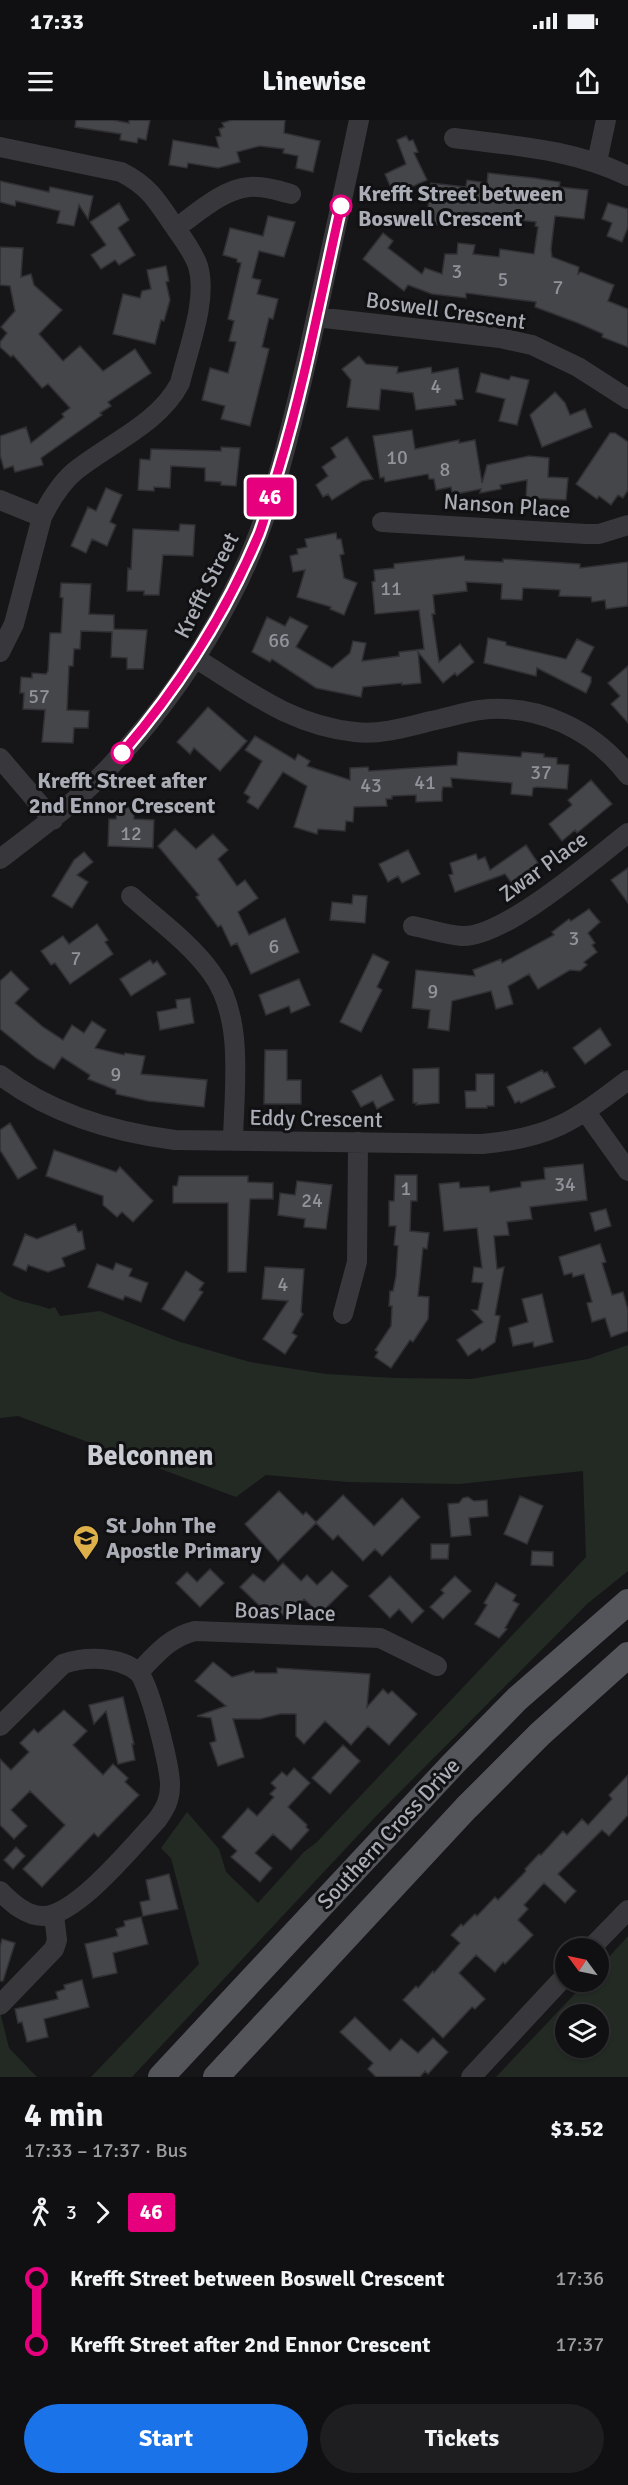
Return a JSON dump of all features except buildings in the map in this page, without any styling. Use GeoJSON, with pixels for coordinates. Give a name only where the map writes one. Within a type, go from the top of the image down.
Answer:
{"type":"FeatureCollection","features":[{"type":"Feature","properties":{"kind":"main road","name":"Southern Cross Drive"},"geometry":{"type":"LineString","coordinates":[[161,2077],[453,1764],[517,1699],[628,1602]]}},
{"type":"Feature","properties":{"kind":"main road","name":"Southern Cross Drive"},"geometry":{"type":"LineString","coordinates":[[216,2077],[466,1808],[540,1734],[628,1655]]}},
{"type":"Feature","properties":{"kind":"street","name":"Krefft Street"},"geometry":{"type":"LineString","coordinates":[[0,859],[53,820],[117,760],[152,718],[195,658],[231,596],[260,531],[291,426],[359,120]]}},
{"type":"Feature","properties":{"kind":"street"},"geometry":{"type":"LineString","coordinates":[[597,162],[606,120]]}},
{"type":"Feature","properties":{"kind":"street"},"geometry":{"type":"LineString","coordinates":[[454,138],[564,152],[597,162],[628,176]]}},
{"type":"Feature","properties":{"kind":"street"},"geometry":{"type":"LineString","coordinates":[[0,147],[121,172],[145,186],[176,228],[194,258],[201,287],[199,305],[180,383],[162,409],[74,472],[48,505],[42,517],[14,624],[0,652]]}},
{"type":"Feature","properties":{"kind":"street"},"geometry":{"type":"LineString","coordinates":[[176,228],[223,197],[240,189],[270,189],[291,194]]}},
{"type":"Feature","properties":{"kind":"street","name":"Boswell Crescent"},"geometry":{"type":"LineString","coordinates":[[316,317],[500,338],[532,345],[578,367],[628,399]]}},
{"type":"Feature","properties":{"kind":"street"},"geometry":{"type":"LineString","coordinates":[[0,500],[42,517]]}},
{"type":"Feature","properties":{"kind":"street","name":"Nanson Place"},"geometry":{"type":"LineString","coordinates":[[382,522],[586,534],[599,534],[628,525]]}},
{"type":"Feature","properties":{"kind":"street"},"geometry":{"type":"LineString","coordinates":[[195,658],[282,712],[327,728],[358,732],[388,731],[480,710],[508,709],[552,718],[579,731],[603,748],[628,775]]}},
{"type":"Feature","properties":{"kind":"street"},"geometry":{"type":"LineString","coordinates":[[0,758],[53,820]]}},
{"type":"Feature","properties":{"kind":"street","name":"Zwar Place"},"geometry":{"type":"LineString","coordinates":[[413,926],[464,936],[508,921],[534,905],[628,833]]}},
{"type":"Feature","properties":{"kind":"street"},"geometry":{"type":"LineString","coordinates":[[131,896],[194,952],[212,972],[225,995],[232,1019],[234,1043],[233,1141]]}},
{"type":"Feature","properties":{"kind":"street","name":"Eddy Crescent"},"geometry":{"type":"LineString","coordinates":[[1,1077],[56,1109],[115,1130],[175,1140],[482,1144],[515,1141],[560,1127],[586,1112],[628,1080]]}},
{"type":"Feature","properties":{"kind":"street"},"geometry":{"type":"LineString","coordinates":[[586,1112],[628,1171]]}},
{"type":"Feature","properties":{"kind":"street"},"geometry":{"type":"LineString","coordinates":[[343,1314],[357,1262],[358,1142]]}},
{"type":"Feature","properties":{"kind":"street","name":"Boas Place"},"geometry":{"type":"LineString","coordinates":[[139,1672],[169,1641],[181,1634],[195,1631],[380,1638],[437,1666]]}},
{"type":"Feature","properties":{"kind":"street"},"geometry":{"type":"LineString","coordinates":[[0,1726],[63,1664],[77,1659],[123,1663],[139,1672],[148,1689],[171,1784],[166,1808],[157,1820],[79,1901],[54,1915],[42,1916],[29,1913],[11,1902],[0,1891]]}},
{"type":"Feature","properties":{"kind":"street"},"geometry":{"type":"LineString","coordinates":[[601,1938],[628,1910]]}},
{"type":"Feature","properties":{"kind":"street"},"geometry":{"type":"LineString","coordinates":[[0,2005],[54,1948],[57,1940],[54,1915]]}},
{"type":"Feature","properties":{"kind":"street"},"geometry":{"type":"LineString","coordinates":[[471,2077],[555,1987]]}},
{"type":"Feature","properties":{"kind":"shaded area"},"geometry":{"type":"Polygon","coordinates":[[[0,1291],[18,1300],[49,1309],[55,1307],[60,1316],[100,1311],[177,1341],[250,1362],[326,1374],[471,1379],[588,1359],[628,1345],[628,1571],[587,1604],[378,1814],[132,2077],[91,2077],[199,1964],[171,1858],[161,1848],[187,1812],[219,1849],[226,1872],[258,1903],[586,1557],[583,1471],[459,1484],[348,1482],[266,1475],[236,1497],[18,1416],[0,1418],[0,1291]]]}},
{"type":"Feature","properties":{"kind":"shaded area"},"geometry":{"type":"Polygon","coordinates":[[[628,1936],[628,2077],[496,2077],[555,2015],[555,2058],[609,2058],[609,2004],[565,2004],[577,1992],[609,1992],[609,1957],[628,1936]]]}},
{"type":"Feature","properties":{"kind":"shaded area"},"geometry":{"type":"Polygon","coordinates":[[[0,2012],[9,2048],[37,2077],[0,2077],[0,2012]]]}},
{"type":"Feature","properties":{"kind":"bus line","name":"46"},"geometry":{"type":"LineString","coordinates":[[122,753],[152,718],[195,658],[231,596],[260,531],[291,426],[341,206]]}},
{"type":"Feature","properties":{"kind":"place","name":"Krefft Street between Boswell Crescent"},"geometry":{"type":"Point","coordinates":[341,206]}},
{"type":"Feature","properties":{"kind":"place","name":"Krefft Street after 2nd Ennor Crescent"},"geometry":{"type":"Point","coordinates":[122,753]}},
{"type":"Feature","properties":{"kind":"place","name":"St John The Apostle Primary"},"geometry":{"type":"Point","coordinates":[86,1561]}},
{"type":"Feature","properties":{"kind":"district","name":"Belconnen"},"geometry":{"type":"Point","coordinates":[150,1455]}}]}
